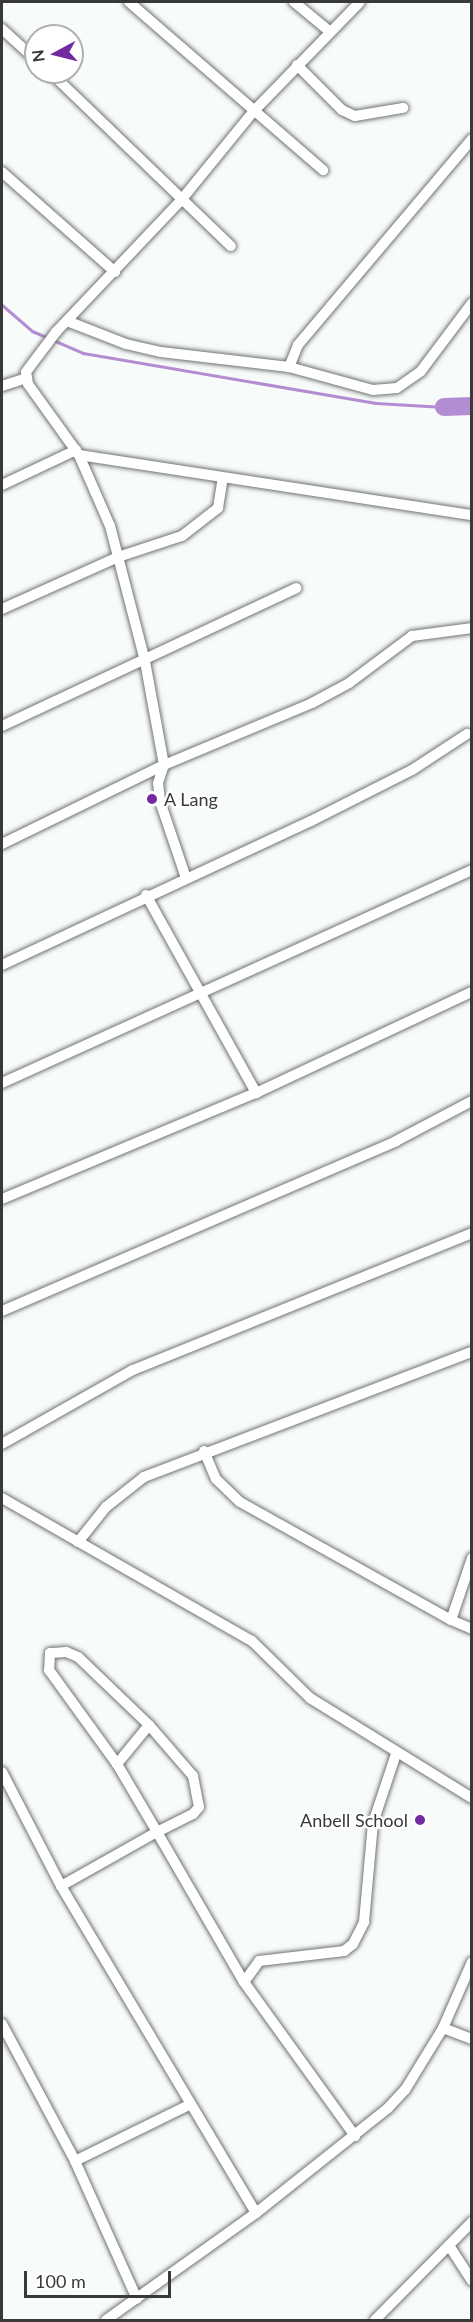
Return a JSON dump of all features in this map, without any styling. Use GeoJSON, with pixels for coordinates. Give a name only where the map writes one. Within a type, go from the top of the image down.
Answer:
{"type":"FeatureCollection","features":[{"type":"Feature","properties":{"kind":"street"},"geometry":{"type":"LineString","coordinates":[[129,2],[323,171]]}},
{"type":"Feature","properties":{"kind":"street"},"geometry":{"type":"LineString","coordinates":[[294,2],[329,31]]}},
{"type":"Feature","properties":{"kind":"street"},"geometry":{"type":"LineString","coordinates":[[2,386],[26,378],[56,332],[182,199],[253,112],[329,31],[360,2]]}},
{"type":"Feature","properties":{"kind":"street"},"geometry":{"type":"LineString","coordinates":[[2,29],[24,49]]}},
{"type":"Feature","properties":{"kind":"street"},"geometry":{"type":"LineString","coordinates":[[297,65],[342,110],[355,116],[403,108]]}},
{"type":"Feature","properties":{"kind":"street"},"geometry":{"type":"LineString","coordinates":[[62,84],[231,246]]}},
{"type":"Feature","properties":{"kind":"street"},"geometry":{"type":"LineString","coordinates":[[289,367],[298,345],[471,140]]}},
{"type":"Feature","properties":{"kind":"street"},"geometry":{"type":"LineString","coordinates":[[2,172],[114,272]]}},
{"type":"Feature","properties":{"kind":"street"},"geometry":{"type":"LineString","coordinates":[[68,321],[126,344],[161,352],[289,367],[373,390],[397,388],[421,371],[471,303]]}},
{"type":"Feature","properties":{"kind":"street"},"geometry":{"type":"LineString","coordinates":[[26,378],[77,452],[100,496],[145,661],[164,765],[158,783],[160,801],[186,878]]}},
{"type":"Feature","properties":{"kind":"street"},"geometry":{"type":"LineString","coordinates":[[2,485],[77,452],[223,478],[471,515]]}},
{"type":"Feature","properties":{"kind":"street"},"geometry":{"type":"LineString","coordinates":[[2,609],[118,557],[182,536],[206,521],[223,497],[223,478]]}},
{"type":"Feature","properties":{"kind":"street"},"geometry":{"type":"LineString","coordinates":[[2,726],[145,661],[296,588]]}},
{"type":"Feature","properties":{"kind":"street"},"geometry":{"type":"LineString","coordinates":[[2,844],[164,765],[312,703],[349,682],[412,636],[471,628]]}},
{"type":"Feature","properties":{"kind":"street"},"geometry":{"type":"LineString","coordinates":[[2,965],[146,894],[186,878],[412,770],[467,734]]}},
{"type":"Feature","properties":{"kind":"street"},"geometry":{"type":"LineString","coordinates":[[2,1083],[202,996],[471,870]]}},
{"type":"Feature","properties":{"kind":"street"},"geometry":{"type":"LineString","coordinates":[[146,894],[256,1093]]}},
{"type":"Feature","properties":{"kind":"street"},"geometry":{"type":"LineString","coordinates":[[2,1199],[256,1093],[471,992]]}},
{"type":"Feature","properties":{"kind":"street"},"geometry":{"type":"LineString","coordinates":[[2,1311],[396,1141],[471,1101]]}},
{"type":"Feature","properties":{"kind":"street"},"geometry":{"type":"LineString","coordinates":[[2,1444],[133,1370],[471,1233]]}},
{"type":"Feature","properties":{"kind":"street"},"geometry":{"type":"LineString","coordinates":[[78,1542],[106,1507],[144,1477],[204,1451],[337,1405],[471,1352]]}},
{"type":"Feature","properties":{"kind":"street"},"geometry":{"type":"LineString","coordinates":[[204,1451],[216,1479],[240,1502],[471,1629]]}},
{"type":"Feature","properties":{"kind":"street"},"geometry":{"type":"LineString","coordinates":[[2,1498],[252,1641],[310,1698],[396,1754],[471,1798]]}},
{"type":"Feature","properties":{"kind":"street"},"geometry":{"type":"LineString","coordinates":[[451,1620],[471,1557]]}},
{"type":"Feature","properties":{"kind":"street"},"geometry":{"type":"LineString","coordinates":[[61,1886],[157,1832],[193,1814],[199,1807],[199,1795],[193,1776],[149,1725],[78,1657],[66,1652],[50,1653],[49,1670],[117,1764],[157,1832],[244,1982],[355,2136]]}},
{"type":"Feature","properties":{"kind":"street"},"geometry":{"type":"LineString","coordinates":[[117,1764],[149,1725]]}},
{"type":"Feature","properties":{"kind":"street"},"geometry":{"type":"LineString","coordinates":[[244,1982],[259,1961],[344,1950],[353,1944],[364,1922],[373,1823],[396,1754]]}},
{"type":"Feature","properties":{"kind":"street"},"geometry":{"type":"LineString","coordinates":[[2,1772],[61,1886],[189,2105],[256,2213]]}},
{"type":"Feature","properties":{"kind":"street"},"geometry":{"type":"LineString","coordinates":[[106,2320],[256,2213],[355,2136],[405,2090],[443,2028],[471,1962]]}},
{"type":"Feature","properties":{"kind":"street"},"geometry":{"type":"LineString","coordinates":[[2,2024],[75,2161],[137,2299]]}},
{"type":"Feature","properties":{"kind":"street"},"geometry":{"type":"LineString","coordinates":[[443,2028],[471,2039]]}},
{"type":"Feature","properties":{"kind":"street"},"geometry":{"type":"LineString","coordinates":[[75,2161],[189,2105]]}},
{"type":"Feature","properties":{"kind":"street"},"geometry":{"type":"LineString","coordinates":[[375,2320],[450,2247],[471,2222]]}},
{"type":"Feature","properties":{"kind":"street"},"geometry":{"type":"LineString","coordinates":[[450,2247],[471,2281]]}},
{"type":"Feature","properties":{"kind":"waterway"},"geometry":{"type":"LineString","coordinates":[[2,305],[32,331],[83,353],[376,403],[444,407]]}},
{"type":"Feature","properties":{"kind":"waterway"},"geometry":{"type":"LineString","coordinates":[[444,407],[472,406]]}},
{"type":"Feature","properties":{"kind":"place","name":"A Lang"},"geometry":{"type":"Point","coordinates":[152,799]}},
{"type":"Feature","properties":{"kind":"place","name":"Anbell School"},"geometry":{"type":"Point","coordinates":[420,1820]}}]}
